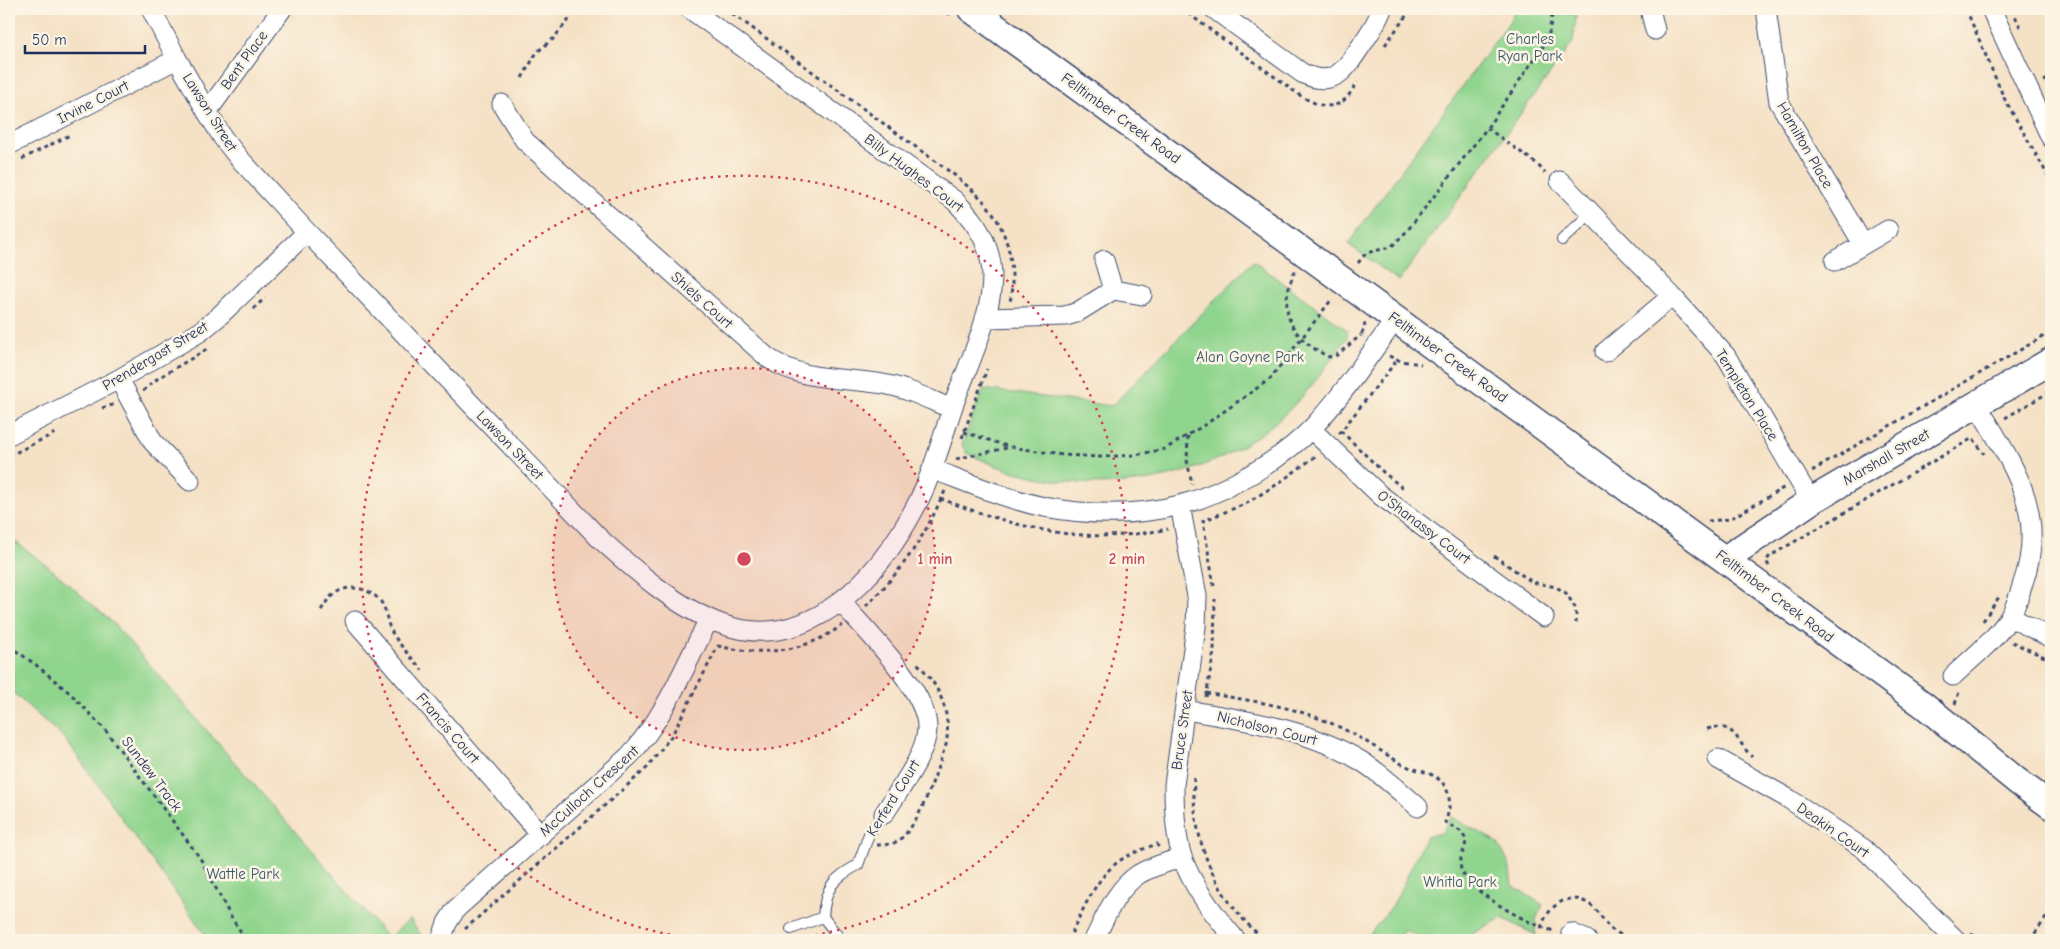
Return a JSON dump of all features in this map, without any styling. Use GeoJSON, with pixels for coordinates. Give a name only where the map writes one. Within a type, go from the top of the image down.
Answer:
{"type":"FeatureCollection","features":[{"type":"Feature","properties":{"kind":"main road","name":"Felltimber Creek Road"},"geometry":{"type":"LineString","coordinates":[[971,9],[1925,706],[2017,781],[2051,806]]}},
{"type":"Feature","properties":{"kind":"main road","name":"Marshall Street"},"geometry":{"type":"LineString","coordinates":[[1725,559],[1805,490],[1977,405],[2051,361]]}},
{"type":"Feature","properties":{"kind":"main road","name":"Felltimber Creek Road"},"geometry":{"type":"LineString","coordinates":[[1925,706],[2027,768],[2051,786]]}},
{"type":"Feature","properties":{"kind":"street","name":"Lawson Street"},"geometry":{"type":"LineString","coordinates":[[151,9],[207,112],[223,138],[238,157],[598,537],[632,568],[669,596],[709,619],[725,625],[751,630],[776,630],[801,624],[824,614],[841,602],[880,563],[896,541],[917,504],[932,469]]}},
{"type":"Feature","properties":{"kind":"street","name":"Bent Place"},"geometry":{"type":"LineString","coordinates":[[207,112],[282,9]]}},
{"type":"Feature","properties":{"kind":"street","name":"Billy Hughes Court"},"geometry":{"type":"LineString","coordinates":[[690,9],[954,200],[972,218],[985,239],[991,265],[991,292],[985,318],[932,469]]}},
{"type":"Feature","properties":{"kind":"street"},"geometry":{"type":"LineString","coordinates":[[1214,9],[1302,73],[1312,79],[1323,80],[1333,78],[1347,66],[1377,22],[1382,9]]}},
{"type":"Feature","properties":{"kind":"street"},"geometry":{"type":"LineString","coordinates":[[1650,9],[1655,30]]}},
{"type":"Feature","properties":{"kind":"street","name":"Hamilton Place"},"geometry":{"type":"LineString","coordinates":[[1766,9],[1779,102],[1863,244]]}},
{"type":"Feature","properties":{"kind":"street"},"geometry":{"type":"LineString","coordinates":[[1991,9],[2044,102],[2051,138]]}},
{"type":"Feature","properties":{"kind":"street","name":"Irvine Court"},"geometry":{"type":"LineString","coordinates":[[9,145],[177,59]]}},
{"type":"Feature","properties":{"kind":"street","name":"Shiels Court"},"geometry":{"type":"LineString","coordinates":[[502,104],[525,141],[768,358],[783,368],[804,375],[885,384],[903,389],[949,418]]}},
{"type":"Feature","properties":{"kind":"street","name":"Templeton Place"},"geometry":{"type":"LineString","coordinates":[[1560,181],[1672,296],[1726,356],[1805,490]]}},
{"type":"Feature","properties":{"kind":"street"},"geometry":{"type":"LineString","coordinates":[[1835,261],[1888,230]]}},
{"type":"Feature","properties":{"kind":"street","name":"Prendergast Street"},"geometry":{"type":"LineString","coordinates":[[9,436],[119,379],[200,332],[307,232]]}},
{"type":"Feature","properties":{"kind":"street"},"geometry":{"type":"LineString","coordinates":[[1104,260],[1113,290]]}},
{"type":"Feature","properties":{"kind":"street"},"geometry":{"type":"LineString","coordinates":[[985,318],[1065,316],[1076,313],[1113,290],[1142,295]]}},
{"type":"Feature","properties":{"kind":"street"},"geometry":{"type":"LineString","coordinates":[[1605,352],[1672,296]]}},
{"type":"Feature","properties":{"kind":"street"},"geometry":{"type":"LineString","coordinates":[[932,469],[953,468],[1004,496],[1043,506],[1078,512],[1108,513],[1180,505],[1221,490],[1255,472],[1311,429],[1396,319]]}},
{"type":"Feature","properties":{"kind":"street"},"geometry":{"type":"LineString","coordinates":[[119,379],[153,442],[190,481]]}},
{"type":"Feature","properties":{"kind":"street"},"geometry":{"type":"LineString","coordinates":[[1960,681],[2010,617],[2026,574],[2031,551],[2026,498],[2016,469],[1977,405]]}},
{"type":"Feature","properties":{"kind":"street","name":"O'Shanassy Court"},"geometry":{"type":"LineString","coordinates":[[1311,429],[1380,495],[1544,617]]}},
{"type":"Feature","properties":{"kind":"street","name":"Bruce Street"},"geometry":{"type":"LineString","coordinates":[[1180,505],[1197,596],[1194,711],[1174,785],[1174,808],[1182,857],[1200,893],[1220,922],[1236,940]]}},
{"type":"Feature","properties":{"kind":"street","name":"Kerferd Court"},"geometry":{"type":"LineString","coordinates":[[841,602],[913,687],[924,708],[927,730],[920,756],[884,814]]}},
{"type":"Feature","properties":{"kind":"street"},"geometry":{"type":"LineString","coordinates":[[2010,617],[2051,638]]}},
{"type":"Feature","properties":{"kind":"street","name":"McCulloch Crescent"},"geometry":{"type":"LineString","coordinates":[[441,940],[447,923],[456,909],[629,756],[642,742],[658,721],[709,619]]}},
{"type":"Feature","properties":{"kind":"street","name":"Francis Court"},"geometry":{"type":"LineString","coordinates":[[355,621],[541,835]]}},
{"type":"Feature","properties":{"kind":"street","name":"Nicholson Court"},"geometry":{"type":"LineString","coordinates":[[1194,711],[1279,728],[1334,747],[1371,768],[1418,807]]}},
{"type":"Feature","properties":{"kind":"street","name":"Deakin Court"},"geometry":{"type":"LineString","coordinates":[[1718,758],[1789,800],[1864,850],[1956,940]]}},
{"type":"Feature","properties":{"kind":"street"},"geometry":{"type":"LineString","coordinates":[[1094,940],[1115,899],[1125,885],[1141,873],[1182,857]]}},
{"type":"Feature","properties":{"kind":"lane"},"geometry":{"type":"LineString","coordinates":[[1562,240],[1591,213]]}},
{"type":"Feature","properties":{"kind":"lane","name":"Kerferd Court"},"geometry":{"type":"LineString","coordinates":[[823,916],[827,891],[843,872],[858,865],[869,834],[884,814]]}},
{"type":"Feature","properties":{"kind":"lane"},"geometry":{"type":"LineString","coordinates":[[791,929],[823,916],[841,940]]}},
{"type":"Feature","properties":{"kind":"path"},"geometry":{"type":"LineString","coordinates":[[726,9],[953,174],[980,198],[997,222],[1006,242],[1012,268],[1012,292],[1006,317]]}},
{"type":"Feature","properties":{"kind":"path"},"geometry":{"type":"LineString","coordinates":[[1358,263],[1366,253],[1391,248],[1407,231],[1487,128],[1548,39],[1553,9]]}},
{"type":"Feature","properties":{"kind":"path"},"geometry":{"type":"LineString","coordinates":[[1966,9],[2004,98],[2051,181]]}},
{"type":"Feature","properties":{"kind":"path"},"geometry":{"type":"LineString","coordinates":[[522,78],[537,52],[553,39],[571,17]]}},
{"type":"Feature","properties":{"kind":"path"},"geometry":{"type":"LineString","coordinates":[[2044,81],[2051,78]]}},
{"type":"Feature","properties":{"kind":"path"},"geometry":{"type":"LineString","coordinates":[[1487,128],[1536,163],[1545,173],[1560,181]]}},
{"type":"Feature","properties":{"kind":"path"},"geometry":{"type":"LineString","coordinates":[[1297,266],[1286,296],[1286,308],[1289,320],[1302,340],[1329,357],[1337,355],[1361,334]]}},
{"type":"Feature","properties":{"kind":"path"},"geometry":{"type":"LineString","coordinates":[[949,418],[965,432],[1011,447],[1063,455],[1100,457],[1134,455],[1164,449],[1188,435],[1270,379],[1332,299]]}},
{"type":"Feature","properties":{"kind":"path"},"geometry":{"type":"LineString","coordinates":[[1691,534],[1701,521],[1730,519],[1805,490],[2051,332]]}},
{"type":"Feature","properties":{"kind":"path"},"geometry":{"type":"LineString","coordinates":[[941,499],[1000,520],[1048,532],[1116,536],[1139,535],[1204,521],[1246,504],[1276,485],[1328,446],[1397,360]]}},
{"type":"Feature","properties":{"kind":"path"},"geometry":{"type":"LineString","coordinates":[[961,442],[990,361]]}},
{"type":"Feature","properties":{"kind":"path"},"geometry":{"type":"LineString","coordinates":[[2005,418],[2051,391]]}},
{"type":"Feature","properties":{"kind":"path"},"geometry":{"type":"LineString","coordinates":[[1341,431],[1383,472],[1410,494]]}},
{"type":"Feature","properties":{"kind":"path"},"geometry":{"type":"LineString","coordinates":[[1188,435],[1188,466],[1197,498]]}},
{"type":"Feature","properties":{"kind":"path"},"geometry":{"type":"LineString","coordinates":[[1770,593],[1778,582],[1766,562],[1770,556],[1973,438],[1987,457]]}},
{"type":"Feature","properties":{"kind":"path"},"geometry":{"type":"LineString","coordinates":[[953,468],[1011,447]]}},
{"type":"Feature","properties":{"kind":"path"},"geometry":{"type":"LineString","coordinates":[[461,933],[509,888],[647,768],[672,735],[718,646],[749,652],[780,651],[821,639],[854,616],[884,588],[916,547],[941,499],[953,468],[957,451]]}},
{"type":"Feature","properties":{"kind":"path"},"geometry":{"type":"LineString","coordinates":[[1194,711],[1214,651],[1216,624],[1212,566],[1204,521]]}},
{"type":"Feature","properties":{"kind":"path"},"geometry":{"type":"LineString","coordinates":[[1490,553],[1532,582],[1556,587],[1566,593],[1576,609],[1576,623]]}},
{"type":"Feature","properties":{"kind":"path"},"geometry":{"type":"LineString","coordinates":[[1979,626],[2000,595]]}},
{"type":"Feature","properties":{"kind":"path"},"geometry":{"type":"LineString","coordinates":[[2006,648],[2012,642],[2051,660]]}},
{"type":"Feature","properties":{"kind":"path","name":"Sundew Track"},"geometry":{"type":"LineString","coordinates":[[9,646],[72,694],[106,731],[200,858],[232,919],[248,940]]}},
{"type":"Feature","properties":{"kind":"path"},"geometry":{"type":"LineString","coordinates":[[1955,707],[1960,681]]}},
{"type":"Feature","properties":{"kind":"path"},"geometry":{"type":"LineString","coordinates":[[1194,775],[1195,819],[1211,871],[1225,896],[1248,925],[1265,940]]}},
{"type":"Feature","properties":{"kind":"path"},"geometry":{"type":"LineString","coordinates":[[1445,822],[1460,831],[1466,839],[1461,868],[1471,885],[1482,894],[1541,928],[1579,937]]}},
{"type":"Feature","properties":{"kind":"path"},"geometry":{"type":"LineString","coordinates":[[1541,928],[1548,910],[1555,904],[1569,899],[1593,907],[1606,924],[1632,940]]}},
{"type":"Feature","properties":{"kind":"path"},"geometry":{"type":"LineString","coordinates":[[2030,940],[2051,911]]}},
{"type":"Feature","properties":{"kind":"green space","name":"Charles Ryan Park"},"geometry":{"type":"Polygon","coordinates":[[[1514,9],[1577,9],[1573,42],[1399,281],[1348,244],[1512,18],[1514,9]]]}},
{"type":"Feature","properties":{"kind":"green space","name":"Alan Goyne Park"},"geometry":{"type":"Polygon","coordinates":[[[1253,261],[1347,330],[1347,338],[1294,406],[1255,438],[1224,456],[1190,470],[1156,479],[1121,483],[1085,483],[1048,479],[1006,469],[966,453],[962,445],[983,389],[1112,406],[1253,261]]]}},
{"type":"Feature","properties":{"kind":"green space","name":"Wattle Park"},"geometry":{"type":"Polygon","coordinates":[[[9,537],[49,567],[112,622],[388,938],[410,919],[424,940],[209,940],[65,739],[9,689],[9,537]]]}},
{"type":"Feature","properties":{"kind":"green space","name":"Whitla Park"},"geometry":{"type":"Polygon","coordinates":[[[1451,817],[1497,842],[1509,863],[1512,885],[1543,905],[1536,919],[1536,935],[1502,918],[1460,940],[1424,940],[1405,930],[1396,940],[1365,940],[1393,905],[1426,837],[1442,833],[1451,817]]]}}]}
